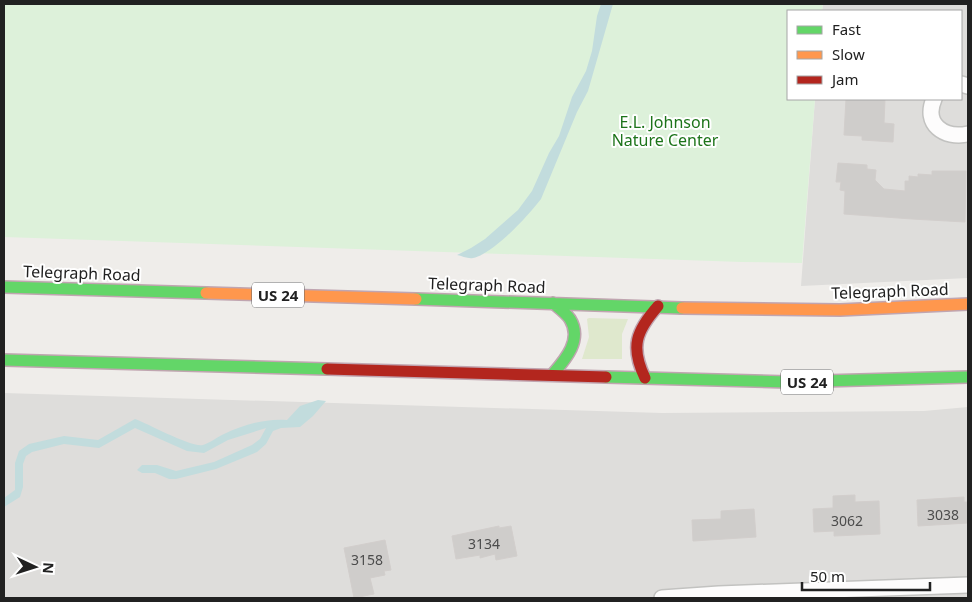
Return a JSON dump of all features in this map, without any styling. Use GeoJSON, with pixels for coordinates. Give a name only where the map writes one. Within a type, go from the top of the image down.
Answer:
{"type":"FeatureCollection","features":[{"type":"Feature","properties":{"kind":"highway","name":"Telegraph Road"},"geometry":{"type":"LineString","coordinates":[[4,287],[764,310],[821,310],[968,304]]}},
{"type":"Feature","properties":{"kind":"highway"},"geometry":{"type":"LineString","coordinates":[[552,375],[567,358],[574,341],[574,330],[570,319],[553,303]]}},
{"type":"Feature","properties":{"kind":"highway"},"geometry":{"type":"LineString","coordinates":[[645,378],[639,367],[636,354],[636,340],[640,328],[658,306]]}},
{"type":"Feature","properties":{"kind":"highway","name":"US 24"},"geometry":{"type":"LineString","coordinates":[[4,360],[826,382],[968,377]]}},
{"type":"Feature","properties":{"kind":"street"},"geometry":{"type":"LineString","coordinates":[[934,100],[932,116],[935,125],[950,135],[968,134]]}},
{"type":"Feature","properties":{"kind":"street"},"geometry":{"type":"LineString","coordinates":[[662,598],[719,594],[968,585]]}},
{"type":"Feature","properties":{"kind":"shaded area"},"geometry":{"type":"Polygon","coordinates":[[[823,4],[968,4],[968,278],[801,286],[815,100],[962,100],[962,10],[822,10],[823,4]]]}},
{"type":"Feature","properties":{"kind":"shaded area"},"geometry":{"type":"Polygon","coordinates":[[[4,393],[662,413],[924,411],[968,407],[968,598],[4,598],[4,393]]]}},
{"type":"Feature","properties":{"kind":"green space","name":"E.L. Johnson Nature Center"},"geometry":{"type":"Polygon","coordinates":[[[4,4],[823,4],[822,10],[787,10],[787,100],[815,100],[802,263],[4,237],[4,4]]]}},
{"type":"Feature","properties":{"kind":"green space"},"geometry":{"type":"Polygon","coordinates":[[[587,319],[628,319],[622,334],[622,359],[582,359],[589,337],[587,319]]]}},
{"type":"Feature","properties":{"kind":"water"},"geometry":{"type":"Polygon","coordinates":[[[601,4],[613,4],[588,91],[577,112],[541,199],[528,215],[500,242],[481,255],[467,258],[457,255],[485,239],[518,210],[532,191],[559,136],[572,97],[586,71],[601,4]]]}},
{"type":"Feature","properties":{"kind":"water"},"geometry":{"type":"Polygon","coordinates":[[[318,400],[326,401],[313,416],[300,427],[281,428],[273,431],[266,444],[257,452],[216,469],[176,479],[169,479],[155,473],[142,473],[137,470],[142,465],[157,465],[176,471],[214,462],[252,445],[260,439],[266,428],[228,440],[204,453],[187,451],[135,428],[99,448],[64,444],[32,452],[26,456],[23,464],[23,487],[20,497],[4,507],[4,498],[15,490],[15,463],[19,451],[29,444],[64,436],[98,440],[135,419],[190,443],[203,445],[247,425],[271,420],[287,420],[300,406],[318,400]]]}},
{"type":"Feature","properties":{"kind":"building"},"geometry":{"type":"Polygon","coordinates":[[[846,100],[885,100],[884,123],[894,124],[893,142],[862,140],[862,136],[844,135],[846,100]]]}},
{"type":"Feature","properties":{"kind":"building"},"geometry":{"type":"Polygon","coordinates":[[[838,163],[867,165],[867,169],[876,170],[875,180],[884,189],[905,191],[905,181],[909,181],[909,176],[918,177],[918,174],[932,175],[932,171],[966,171],[965,222],[844,214],[845,191],[840,190],[841,182],[836,182],[838,163]]]}},
{"type":"Feature","properties":{"kind":"building"},"geometry":{"type":"Polygon","coordinates":[[[855,495],[855,502],[879,501],[880,534],[834,536],[834,531],[814,532],[813,509],[833,508],[833,496],[855,495]]]}},
{"type":"Feature","properties":{"kind":"building"},"geometry":{"type":"Polygon","coordinates":[[[964,497],[964,502],[968,502],[968,523],[918,526],[917,500],[964,497]]]}},
{"type":"Feature","properties":{"kind":"building"},"geometry":{"type":"Polygon","coordinates":[[[754,509],[756,537],[693,541],[692,520],[721,519],[721,511],[754,509]]]}},
{"type":"Feature","properties":{"kind":"building"},"geometry":{"type":"Polygon","coordinates":[[[499,526],[499,528],[511,526],[517,556],[496,560],[495,554],[480,558],[480,555],[456,559],[452,536],[499,526]]]}},
{"type":"Feature","properties":{"kind":"building"},"geometry":{"type":"Polygon","coordinates":[[[385,540],[391,570],[384,571],[385,575],[370,578],[374,594],[354,598],[344,548],[385,540]]]}},
{"type":"Feature","properties":{"kind":"traffic: fast"},"geometry":{"type":"LineString","coordinates":[[4,287],[206,293]]}},
{"type":"Feature","properties":{"kind":"traffic: fast"},"geometry":{"type":"LineString","coordinates":[[416,299],[682,308]]}},
{"type":"Feature","properties":{"kind":"traffic: fast"},"geometry":{"type":"LineString","coordinates":[[552,375],[571,349],[574,334],[570,319],[553,303]]}},
{"type":"Feature","properties":{"kind":"traffic: fast"},"geometry":{"type":"LineString","coordinates":[[4,360],[327,369]]}},
{"type":"Feature","properties":{"kind":"traffic: fast"},"geometry":{"type":"LineString","coordinates":[[606,377],[787,382],[968,377]]}},
{"type":"Feature","properties":{"kind":"traffic: slow"},"geometry":{"type":"LineString","coordinates":[[206,293],[416,299]]}},
{"type":"Feature","properties":{"kind":"traffic: slow"},"geometry":{"type":"LineString","coordinates":[[682,308],[840,310],[968,304]]}},
{"type":"Feature","properties":{"kind":"traffic: jam"},"geometry":{"type":"LineString","coordinates":[[645,378],[638,357],[638,340],[645,323],[658,306]]}},
{"type":"Feature","properties":{"kind":"traffic: jam"},"geometry":{"type":"LineString","coordinates":[[327,369],[606,377]]}}]}
